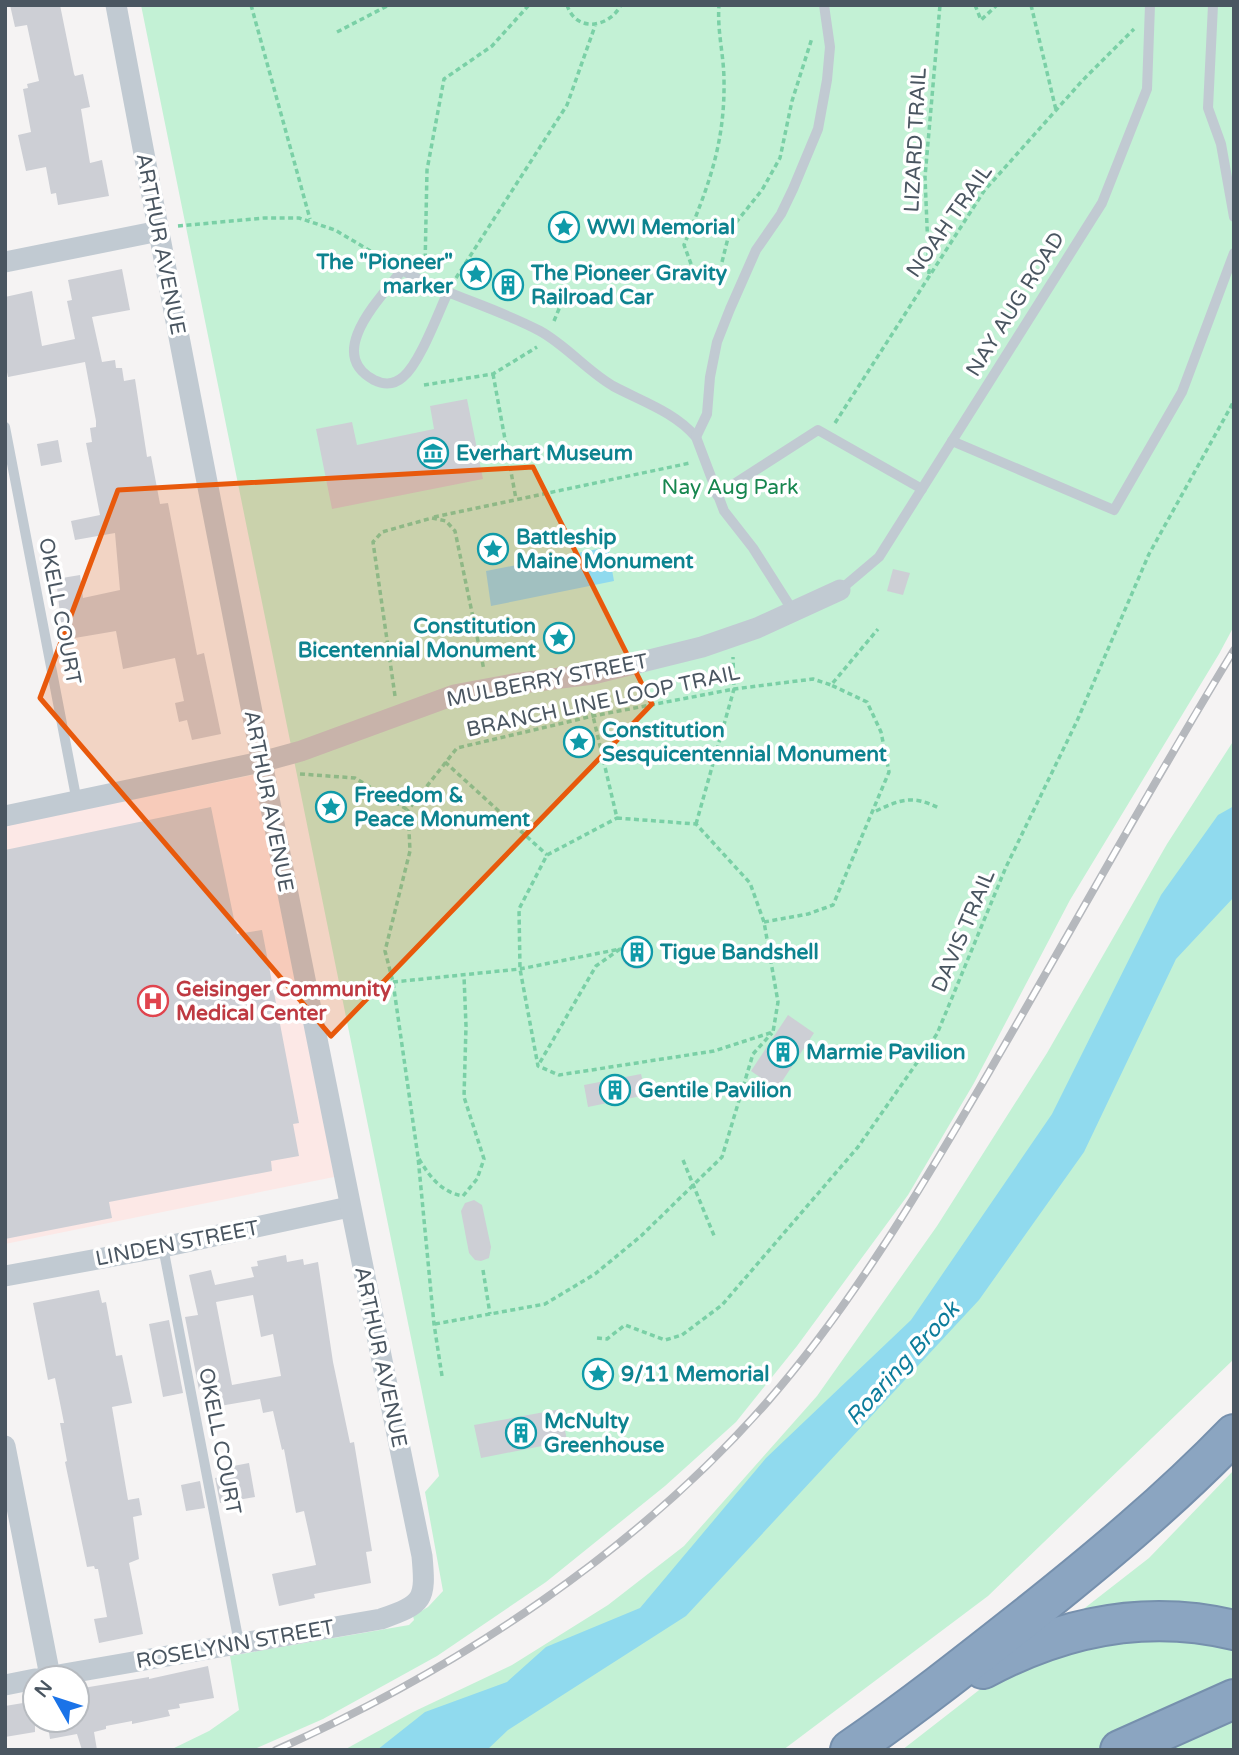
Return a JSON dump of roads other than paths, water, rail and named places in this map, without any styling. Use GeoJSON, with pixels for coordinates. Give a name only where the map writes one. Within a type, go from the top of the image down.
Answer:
{"type":"FeatureCollection","features":[{"type":"Feature","properties":{"kind":"highway"},"geometry":{"type":"LineString","coordinates":[[850,1750],[912,1707],[1111,1549],[1179,1489],[1234,1434]]}},
{"type":"Feature","properties":{"kind":"highway"},"geometry":{"type":"LineString","coordinates":[[912,1707],[1009,1655],[1093,1628],[1125,1621],[1160,1619],[1203,1622],[1234,1630]]}},
{"type":"Feature","properties":{"kind":"highway"},"geometry":{"type":"LineString","coordinates":[[1120,1750],[1234,1699]]}},
{"type":"Feature","properties":{"kind":"street","name":"ARTHUR AVENUE"},"geometry":{"type":"LineString","coordinates":[[116,5],[349,1207],[422,1556],[425,1587],[422,1595]]}},
{"type":"Feature","properties":{"kind":"street"},"geometry":{"type":"LineString","coordinates":[[5,262],[159,231]]}},
{"type":"Feature","properties":{"kind":"street","name":"MULBERRY STREET"},"geometry":{"type":"LineString","coordinates":[[5,816],[262,766],[454,695],[589,674],[702,647],[757,628],[840,590]]}},
{"type":"Feature","properties":{"kind":"street","name":"LINDEN STREET"},"geometry":{"type":"LineString","coordinates":[[5,1276],[163,1247],[349,1207]]}},
{"type":"Feature","properties":{"kind":"street"},"geometry":{"type":"LineString","coordinates":[[5,1446],[40,1664]]}},
{"type":"Feature","properties":{"kind":"street","name":"ROSELYNN STREET"},"geometry":{"type":"LineString","coordinates":[[91,1669],[381,1619],[406,1609],[422,1595]]}},
{"type":"Feature","properties":{"kind":"lane"},"geometry":{"type":"LineString","coordinates":[[1213,5],[1208,108],[1221,144],[1234,217]]}},
{"type":"Feature","properties":{"kind":"lane","name":"NAY AUG ROAD"},"geometry":{"type":"LineString","coordinates":[[840,590],[879,557],[1102,203],[1147,89],[1151,9]]}},
{"type":"Feature","properties":{"kind":"lane"},"geometry":{"type":"LineString","coordinates":[[696,437],[707,414],[710,377],[717,342],[730,309],[756,250],[793,189],[818,129],[830,47],[825,11]]}},
{"type":"Feature","properties":{"kind":"lane"},"geometry":{"type":"LineString","coordinates":[[952,441],[1114,510],[1182,392],[1234,253]]}},
{"type":"Feature","properties":{"kind":"lane"},"geometry":{"type":"LineString","coordinates":[[447,292],[415,363],[405,376],[394,384],[379,383],[366,376],[356,365],[352,350],[356,336],[402,270],[424,283],[503,313],[549,337],[604,381],[668,414],[696,437],[724,511],[753,548],[793,611]]}},
{"type":"Feature","properties":{"kind":"lane","name":"OKELL COURT"},"geometry":{"type":"LineString","coordinates":[[5,427],[77,802]]}},
{"type":"Feature","properties":{"kind":"lane"},"geometry":{"type":"LineString","coordinates":[[717,495],[818,430],[922,489]]}},
{"type":"Feature","properties":{"kind":"lane","name":"OKELL COURT"},"geometry":{"type":"LineString","coordinates":[[163,1247],[239,1643]]}},
{"type":"Feature","properties":{"kind":"water"},"geometry":{"type":"Polygon","coordinates":[[[608,547],[614,581],[491,606],[486,571],[608,547]]]}},
{"type":"Feature","properties":{"kind":"water","name":"Roaring Brook"},"geometry":{"type":"Polygon","coordinates":[[[1234,806],[1234,897],[1176,959],[1084,1152],[979,1300],[686,1616],[508,1730],[487,1750],[377,1750],[425,1712],[507,1682],[546,1647],[640,1608],[766,1458],[911,1320],[1052,1114],[1161,895],[1218,815],[1234,806]]]}},
{"type":"Feature","properties":{"kind":"railway"},"geometry":{"type":"LineString","coordinates":[[276,1750],[411,1682],[477,1644],[541,1601],[603,1556],[661,1507],[717,1456],[768,1401],[800,1363],[859,1283],[913,1200],[1234,650]]}},
{"type":"Feature","properties":{"kind":"place","name":"WWI Memorial"},"geometry":{"type":"Point","coordinates":[564,227]}},
{"type":"Feature","properties":{"kind":"place","name":"The \"Pioneer\" marker"},"geometry":{"type":"Point","coordinates":[476,274]}},
{"type":"Feature","properties":{"kind":"place","name":"The Pioneer Gravity Railroad Car"},"geometry":{"type":"Point","coordinates":[508,285]}},
{"type":"Feature","properties":{"kind":"place","name":"Everhart Museum"},"geometry":{"type":"Point","coordinates":[433,453]}},
{"type":"Feature","properties":{"kind":"place","name":"Battleship Maine Monument"},"geometry":{"type":"Point","coordinates":[493,549]}},
{"type":"Feature","properties":{"kind":"place","name":"Constitution Bicentennial Monument"},"geometry":{"type":"Point","coordinates":[559,638]}},
{"type":"Feature","properties":{"kind":"place","name":"Constitution Sesquicentennial Monument"},"geometry":{"type":"Point","coordinates":[579,742]}},
{"type":"Feature","properties":{"kind":"place","name":"Freedom & Peace Monument"},"geometry":{"type":"Point","coordinates":[331,807]}},
{"type":"Feature","properties":{"kind":"place","name":"Tigue Bandshell"},"geometry":{"type":"Point","coordinates":[637,952]}},
{"type":"Feature","properties":{"kind":"place","name":"Geisinger Community Medical Center"},"geometry":{"type":"Point","coordinates":[153,1001]}},
{"type":"Feature","properties":{"kind":"place","name":"Marmie Pavilion"},"geometry":{"type":"Point","coordinates":[783,1052]}},
{"type":"Feature","properties":{"kind":"place","name":"Gentile Pavilion"},"geometry":{"type":"Point","coordinates":[615,1090]}},
{"type":"Feature","properties":{"kind":"place","name":"9/11 Memorial"},"geometry":{"type":"Point","coordinates":[598,1374]}},
{"type":"Feature","properties":{"kind":"place","name":"McNulty Greenhouse"},"geometry":{"type":"Point","coordinates":[521,1433]}},
{"type":"Feature","properties":{"kind":"park label","name":"Nay Aug Park"},"geometry":{"type":"Point","coordinates":[730,487]}}]}
